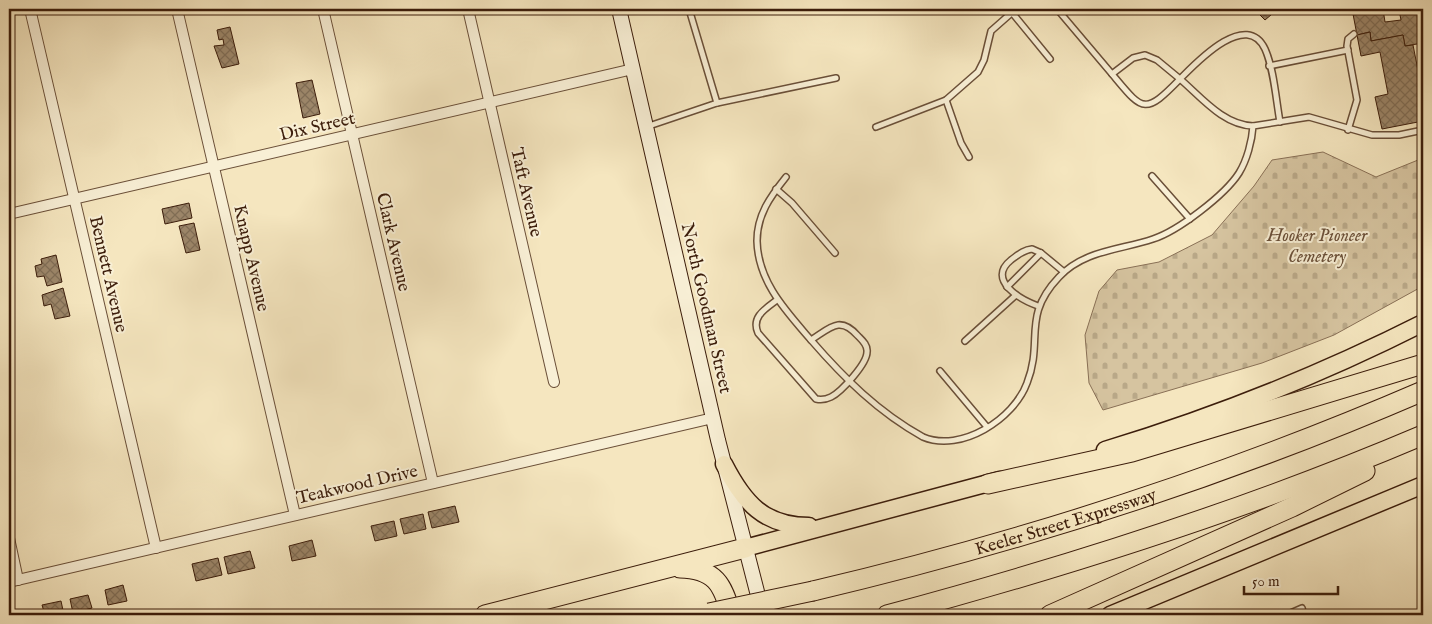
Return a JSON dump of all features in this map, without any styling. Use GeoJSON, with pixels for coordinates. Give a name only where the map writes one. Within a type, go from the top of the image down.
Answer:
{"type":"FeatureCollection","features":[{"type":"Feature","properties":{"kind":"highway"},"geometry":{"type":"LineString","coordinates":[[988,484],[1125,454],[1423,364]]}},
{"type":"Feature","properties":{"kind":"highway","name":"Keeler Street Expressway"},"geometry":{"type":"LineString","coordinates":[[703,614],[813,591],[951,557],[1103,512],[1268,454],[1423,391]]}},
{"type":"Feature","properties":{"kind":"highway"},"geometry":{"type":"LineString","coordinates":[[887,615],[1017,580],[1134,544],[1284,491],[1423,435]]}},
{"type":"Feature","properties":{"kind":"highway"},"geometry":{"type":"LineString","coordinates":[[1050,615],[1292,507],[1423,441]]}},
{"type":"Feature","properties":{"kind":"highway"},"geometry":{"type":"LineString","coordinates":[[485,615],[745,548]]}},
{"type":"Feature","properties":{"kind":"highway"},"geometry":{"type":"LineString","coordinates":[[662,569],[690,568],[714,578],[724,589],[731,615]]}},
{"type":"Feature","properties":{"kind":"main road","name":"North Goodman Street"},"geometry":{"type":"LineString","coordinates":[[619,9],[713,418],[763,615]]}},
{"type":"Feature","properties":{"kind":"main road"},"geometry":{"type":"LineString","coordinates":[[745,548],[988,484],[1106,450],[1206,416],[1318,371],[1423,323]]}},
{"type":"Feature","properties":{"kind":"main road"},"geometry":{"type":"LineString","coordinates":[[724,464],[747,499],[770,519],[789,525],[829,526]]}},
{"type":"Feature","properties":{"kind":"main road"},"geometry":{"type":"LineString","coordinates":[[1110,615],[1423,485]]}},
{"type":"Feature","properties":{"kind":"street","name":"Bennett Avenue"},"geometry":{"type":"LineString","coordinates":[[30,9],[156,548]]}},
{"type":"Feature","properties":{"kind":"street","name":"Knapp Avenue"},"geometry":{"type":"LineString","coordinates":[[177,9],[295,515]]}},
{"type":"Feature","properties":{"kind":"street","name":"Clark Avenue"},"geometry":{"type":"LineString","coordinates":[[323,9],[433,483]]}},
{"type":"Feature","properties":{"kind":"street","name":"Taft Avenue"},"geometry":{"type":"LineString","coordinates":[[468,9],[554,382]]}},
{"type":"Feature","properties":{"kind":"street","name":"Dix Street"},"geometry":{"type":"LineString","coordinates":[[9,214],[633,69]]}},
{"type":"Feature","properties":{"kind":"street","name":"Teakwood Drive"},"geometry":{"type":"LineString","coordinates":[[14,581],[713,418]]}},
{"type":"Feature","properties":{"kind":"street"},"geometry":{"type":"LineString","coordinates":[[9,538],[14,581]]}},
{"type":"Feature","properties":{"kind":"lane"},"geometry":{"type":"LineString","coordinates":[[689,9],[717,103]]}},
{"type":"Feature","properties":{"kind":"lane"},"geometry":{"type":"LineString","coordinates":[[1057,9],[1136,102],[1146,105],[1156,102],[1210,50],[1220,43],[1237,37],[1247,36],[1258,41],[1265,50],[1280,122]]}},
{"type":"Feature","properties":{"kind":"lane"},"geometry":{"type":"LineString","coordinates":[[876,127],[955,95],[981,68],[991,31],[1012,10],[1050,59]]}},
{"type":"Feature","properties":{"kind":"lane"},"geometry":{"type":"LineString","coordinates":[[1348,130],[1357,100],[1348,50],[1348,39],[1354,34]]}},
{"type":"Feature","properties":{"kind":"lane"},"geometry":{"type":"LineString","coordinates":[[1269,66],[1348,50]]}},
{"type":"Feature","properties":{"kind":"lane"},"geometry":{"type":"LineString","coordinates":[[1112,74],[1133,58],[1146,55],[1157,60],[1227,119],[1242,125],[1253,126],[1315,118],[1348,130],[1386,136],[1423,130]]}},
{"type":"Feature","properties":{"kind":"lane"},"geometry":{"type":"LineString","coordinates":[[646,127],[717,103],[836,78]]}},
{"type":"Feature","properties":{"kind":"lane"},"geometry":{"type":"LineString","coordinates":[[946,100],[961,143],[969,157]]}},
{"type":"Feature","properties":{"kind":"lane"},"geometry":{"type":"LineString","coordinates":[[786,177],[762,212],[757,242],[763,270],[777,300],[848,381],[884,412],[928,439],[945,442],[962,440],[987,427],[1014,404],[1027,384],[1032,365],[1035,320],[1038,306],[1045,294],[1064,272],[1084,259],[1097,254],[1166,234],[1190,219],[1238,174],[1247,154],[1253,126]]}},
{"type":"Feature","properties":{"kind":"lane"},"geometry":{"type":"LineString","coordinates":[[1152,176],[1190,219]]}},
{"type":"Feature","properties":{"kind":"lane"},"geometry":{"type":"LineString","coordinates":[[776,189],[792,203],[835,252]]}},
{"type":"Feature","properties":{"kind":"lane"},"geometry":{"type":"LineString","coordinates":[[1038,306],[1016,296],[1007,287],[1002,277],[1003,269],[1008,263],[1028,249],[1041,253],[1064,272]]}},
{"type":"Feature","properties":{"kind":"lane"},"geometry":{"type":"LineString","coordinates":[[1007,287],[1041,253]]}},
{"type":"Feature","properties":{"kind":"lane"},"geometry":{"type":"LineString","coordinates":[[965,342],[1016,296]]}},
{"type":"Feature","properties":{"kind":"lane"},"geometry":{"type":"LineString","coordinates":[[777,300],[757,317],[755,325],[758,332],[816,399],[824,400],[832,397],[848,381],[865,360],[868,352],[866,345],[851,328],[843,324],[834,326],[812,340]]}},
{"type":"Feature","properties":{"kind":"lane"},"geometry":{"type":"LineString","coordinates":[[940,371],[987,427]]}},
{"type":"Feature","properties":{"kind":"lane"},"geometry":{"type":"LineString","coordinates":[[1286,615],[1302,608],[1304,615]]}},
{"type":"Feature","properties":{"kind":"green space","name":"Hooker Pioneer Cemetery"},"geometry":{"type":"Polygon","coordinates":[[[1323,152],[1376,177],[1423,158],[1423,286],[1334,335],[1262,363],[1103,410],[1089,383],[1085,335],[1099,291],[1117,270],[1159,262],[1212,235],[1254,186],[1272,160],[1323,152]]]}},
{"type":"Feature","properties":{"kind":"building"},"geometry":{"type":"Polygon","coordinates":[[[1229,9],[1251,9],[1245,13],[1235,14],[1229,9]]]}},
{"type":"Feature","properties":{"kind":"building"},"geometry":{"type":"Polygon","coordinates":[[[1254,9],[1278,9],[1265,20],[1254,9]]]}},
{"type":"Feature","properties":{"kind":"building"},"geometry":{"type":"Polygon","coordinates":[[[1346,9],[1381,9],[1353,14],[1346,9]]]}},
{"type":"Feature","properties":{"kind":"building"},"geometry":{"type":"Polygon","coordinates":[[[1383,9],[1385,22],[1401,20],[1399,10],[1423,9],[1423,43],[1405,46],[1403,35],[1371,41],[1370,32],[1357,35],[1353,14],[1383,9]]]}},
{"type":"Feature","properties":{"kind":"building"},"geometry":{"type":"Polygon","coordinates":[[[230,27],[239,64],[222,68],[214,46],[224,45],[223,39],[219,40],[217,30],[230,27]]]}},
{"type":"Feature","properties":{"kind":"building"},"geometry":{"type":"Polygon","coordinates":[[[1370,32],[1371,41],[1403,35],[1405,46],[1413,45],[1423,96],[1423,121],[1382,129],[1375,97],[1388,94],[1380,52],[1361,56],[1357,35],[1370,32]]]}},
{"type":"Feature","properties":{"kind":"building"},"geometry":{"type":"Polygon","coordinates":[[[312,80],[320,114],[303,118],[296,83],[312,80]]]}},
{"type":"Feature","properties":{"kind":"building"},"geometry":{"type":"Polygon","coordinates":[[[189,203],[192,218],[165,224],[162,209],[189,203]]]}},
{"type":"Feature","properties":{"kind":"building"},"geometry":{"type":"Polygon","coordinates":[[[194,223],[200,250],[186,253],[179,226],[194,223]]]}},
{"type":"Feature","properties":{"kind":"building"},"geometry":{"type":"Polygon","coordinates":[[[56,255],[62,282],[47,286],[44,276],[37,277],[35,266],[42,264],[41,259],[56,255]]]}},
{"type":"Feature","properties":{"kind":"building"},"geometry":{"type":"Polygon","coordinates":[[[63,288],[70,316],[55,319],[51,304],[44,306],[42,295],[63,288]]]}},
{"type":"Feature","properties":{"kind":"building"},"geometry":{"type":"Polygon","coordinates":[[[455,506],[459,522],[432,528],[428,512],[455,506]]]}},
{"type":"Feature","properties":{"kind":"building"},"geometry":{"type":"Polygon","coordinates":[[[423,514],[426,529],[404,534],[400,519],[423,514]]]}},
{"type":"Feature","properties":{"kind":"building"},"geometry":{"type":"Polygon","coordinates":[[[394,521],[397,536],[375,541],[371,526],[394,521]]]}},
{"type":"Feature","properties":{"kind":"building"},"geometry":{"type":"Polygon","coordinates":[[[312,540],[316,556],[292,561],[289,546],[312,540]]]}},
{"type":"Feature","properties":{"kind":"building"},"geometry":{"type":"Polygon","coordinates":[[[250,551],[255,568],[228,574],[224,557],[250,551]]]}},
{"type":"Feature","properties":{"kind":"building"},"geometry":{"type":"Polygon","coordinates":[[[218,558],[222,575],[196,581],[192,564],[218,558]]]}},
{"type":"Feature","properties":{"kind":"building"},"geometry":{"type":"Polygon","coordinates":[[[123,585],[127,601],[108,605],[105,590],[123,585]]]}},
{"type":"Feature","properties":{"kind":"building"},"geometry":{"type":"Polygon","coordinates":[[[88,595],[92,608],[73,613],[70,599],[88,595]]]}},
{"type":"Feature","properties":{"kind":"building"},"geometry":{"type":"Polygon","coordinates":[[[61,601],[64,615],[45,615],[42,605],[61,601]]]}}]}
